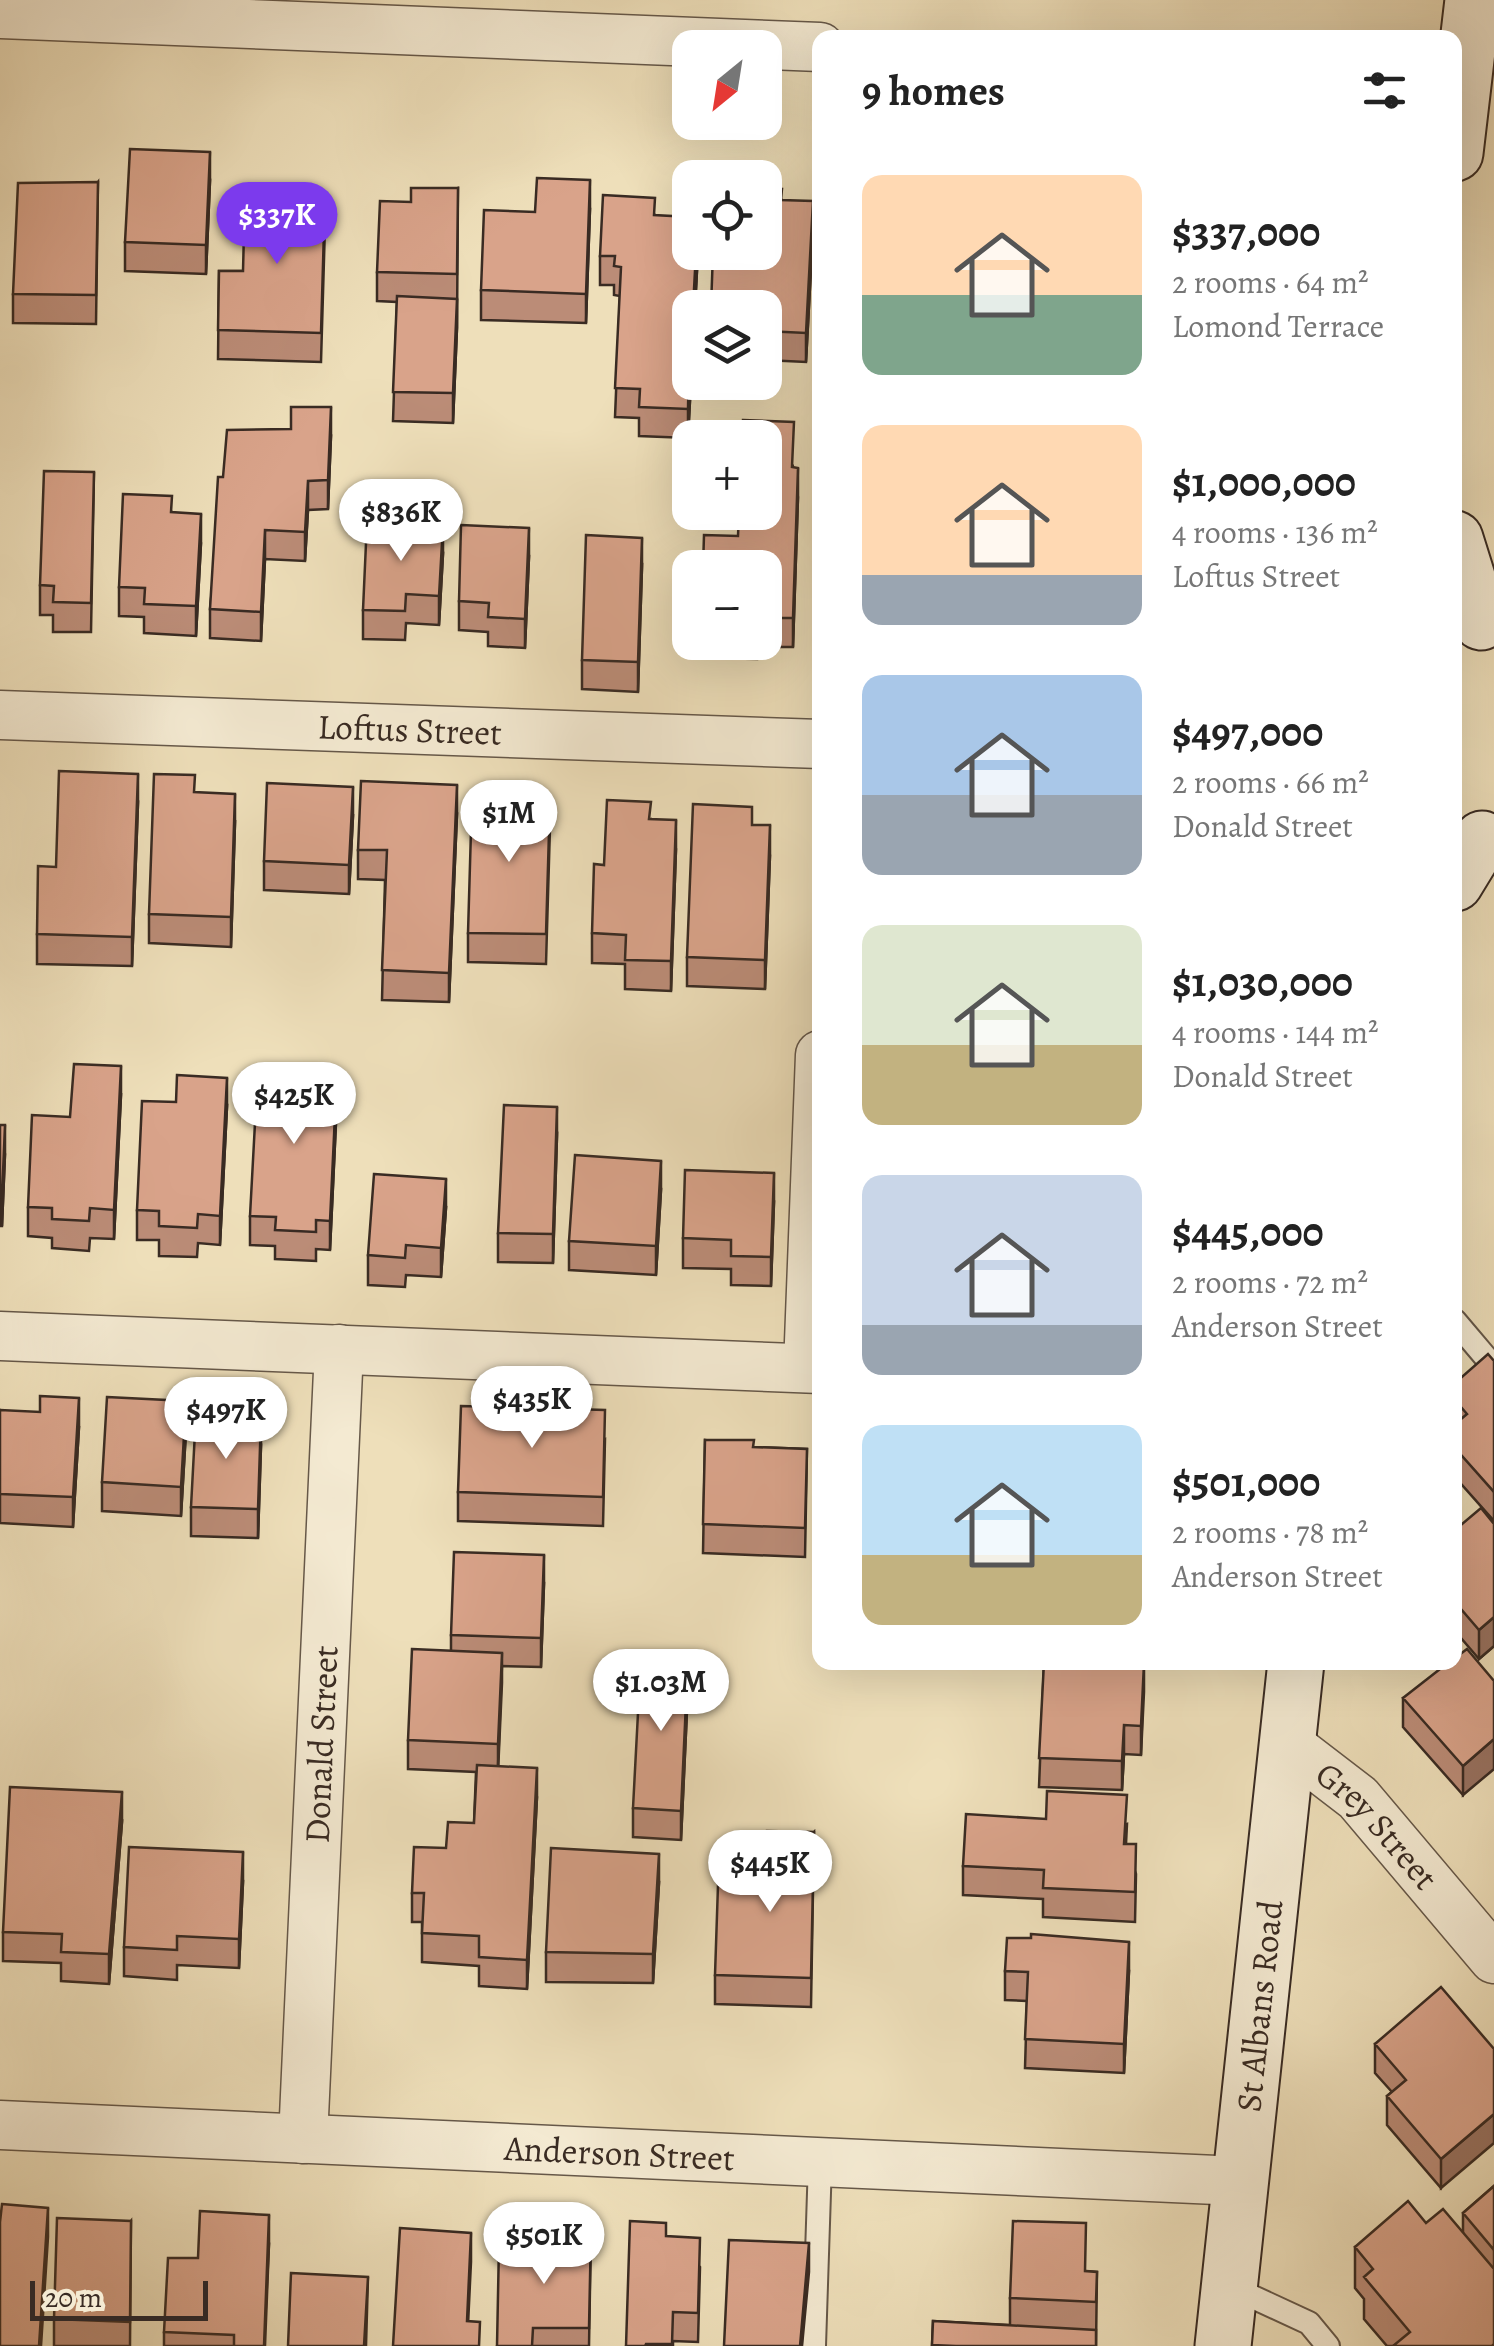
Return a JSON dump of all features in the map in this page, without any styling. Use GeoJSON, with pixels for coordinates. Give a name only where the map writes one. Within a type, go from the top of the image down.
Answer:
{"type":"FeatureCollection","features":[{"type":"Feature","properties":{"kind":"street"},"geometry":{"type":"LineString","coordinates":[[1462,62],[1473,0]]}},
{"type":"Feature","properties":{"kind":"street"},"geometry":{"type":"LineString","coordinates":[[0,14],[812,47]]}},
{"type":"Feature","properties":{"kind":"street"},"geometry":{"type":"LineString","coordinates":[[1462,566],[1477,623]]}},
{"type":"Feature","properties":{"kind":"street","name":"Loftus Street"},"geometry":{"type":"LineString","coordinates":[[0,715],[812,744]]}},
{"type":"Feature","properties":{"kind":"street"},"geometry":{"type":"LineString","coordinates":[[0,1336],[812,1368]]}},
{"type":"Feature","properties":{"kind":"street","name":"Donald Street"},"geometry":{"type":"LineString","coordinates":[[303,2139],[338,1350]]}},
{"type":"Feature","properties":{"kind":"street","name":"St Albans Road"},"geometry":{"type":"LineString","coordinates":[[1223,2346],[1295,1670]]}},
{"type":"Feature","properties":{"kind":"street","name":"Grey Street"},"geometry":{"type":"LineString","coordinates":[[1289,1745],[1358,1798],[1494,1959]]}},
{"type":"Feature","properties":{"kind":"street","name":"Anderson Street"},"geometry":{"type":"LineString","coordinates":[[0,2125],[1239,2182]]}},
{"type":"Feature","properties":{"kind":"lane"},"geometry":{"type":"LineString","coordinates":[[1462,1329],[1494,1367]]}},
{"type":"Feature","properties":{"kind":"lane"},"geometry":{"type":"LineString","coordinates":[[814,2346],[820,2162]]}},
{"type":"Feature","properties":{"kind":"lane"},"geometry":{"type":"LineString","coordinates":[[1229,2286],[1308,2323],[1328,2346]]}},
{"type":"Feature","properties":{"kind":"building"},"geometry":{"type":"Polygon","coordinates":[[[130,149],[210,152],[206,245],[125,242],[130,149]]]}},
{"type":"Feature","properties":{"kind":"building"},"geometry":{"type":"Polygon","coordinates":[[[537,178],[590,180],[586,294],[481,290],[484,210],[535,212],[537,178]]]}},
{"type":"Feature","properties":{"kind":"building"},"geometry":{"type":"Polygon","coordinates":[[[98,182],[96,295],[13,294],[18,183],[98,182]]]}},
{"type":"Feature","properties":{"kind":"building"},"geometry":{"type":"Polygon","coordinates":[[[411,188],[458,188],[457,274],[377,272],[380,201],[411,202],[411,188]]]}},
{"type":"Feature","properties":{"kind":"building"},"geometry":{"type":"Polygon","coordinates":[[[245,193],[325,196],[321,333],[218,330],[219,271],[243,271],[245,193]]]}},
{"type":"Feature","properties":{"kind":"building"},"geometry":{"type":"Polygon","coordinates":[[[603,195],[655,198],[654,215],[672,216],[672,270],[695,270],[694,290],[672,290],[672,400],[688,400],[688,409],[639,407],[640,389],[615,388],[621,267],[614,266],[615,256],[600,256],[603,195]]]}},
{"type":"Feature","properties":{"kind":"building"},"geometry":{"type":"Polygon","coordinates":[[[782,200],[812,201],[806,333],[782,332],[782,290],[712,290],[712,270],[782,270],[782,200]]]}},
{"type":"Feature","properties":{"kind":"building"},"geometry":{"type":"Polygon","coordinates":[[[397,296],[457,299],[453,393],[393,392],[397,296]]]}},
{"type":"Feature","properties":{"kind":"building"},"geometry":{"type":"Polygon","coordinates":[[[291,407],[331,407],[328,480],[308,481],[305,532],[265,530],[261,612],[210,609],[218,477],[223,477],[227,430],[291,429],[291,407]]]}},
{"type":"Feature","properties":{"kind":"building"},"geometry":{"type":"Polygon","coordinates":[[[782,422],[794,422],[792,467],[798,468],[793,618],[782,618],[782,550],[704,550],[704,535],[738,536],[738,530],[782,530],[782,422]]]}},
{"type":"Feature","properties":{"kind":"building"},"geometry":{"type":"Polygon","coordinates":[[[44,471],[94,472],[91,603],[53,602],[54,586],[40,585],[44,471]]]}},
{"type":"Feature","properties":{"kind":"building"},"geometry":{"type":"Polygon","coordinates":[[[123,494],[172,496],[171,512],[201,514],[196,606],[144,604],[145,588],[119,587],[123,494]]]}},
{"type":"Feature","properties":{"kind":"building"},"geometry":{"type":"Polygon","coordinates":[[[367,521],[443,525],[439,596],[406,594],[405,611],[363,610],[367,521]]]}},
{"type":"Feature","properties":{"kind":"building"},"geometry":{"type":"Polygon","coordinates":[[[461,525],[529,528],[525,619],[488,617],[489,603],[459,601],[461,525]]]}},
{"type":"Feature","properties":{"kind":"building"},"geometry":{"type":"Polygon","coordinates":[[[586,535],[642,538],[638,662],[582,660],[586,535]]]}},
{"type":"Feature","properties":{"kind":"building"},"geometry":{"type":"Polygon","coordinates":[[[59,771],[138,774],[132,937],[37,934],[38,866],[56,867],[59,771]]]}},
{"type":"Feature","properties":{"kind":"building"},"geometry":{"type":"Polygon","coordinates":[[[154,774],[195,775],[194,792],[235,794],[231,917],[149,914],[154,774]]]}},
{"type":"Feature","properties":{"kind":"building"},"geometry":{"type":"Polygon","coordinates":[[[361,781],[457,785],[449,973],[382,970],[387,850],[358,850],[361,781]]]}},
{"type":"Feature","properties":{"kind":"building"},"geometry":{"type":"Polygon","coordinates":[[[267,783],[353,787],[349,865],[264,861],[267,783]]]}},
{"type":"Feature","properties":{"kind":"building"},"geometry":{"type":"Polygon","coordinates":[[[472,796],[550,798],[546,934],[468,933],[472,796]]]}},
{"type":"Feature","properties":{"kind":"building"},"geometry":{"type":"Polygon","coordinates":[[[607,800],[651,802],[649,819],[676,820],[671,961],[625,960],[626,935],[592,933],[594,864],[604,865],[607,800]]]}},
{"type":"Feature","properties":{"kind":"building"},"geometry":{"type":"Polygon","coordinates":[[[693,804],[752,807],[752,825],[770,825],[765,960],[687,957],[693,804]]]}},
{"type":"Feature","properties":{"kind":"building"},"geometry":{"type":"Polygon","coordinates":[[[74,1064],[121,1066],[114,1210],[90,1208],[89,1221],[52,1219],[52,1208],[28,1207],[32,1115],[70,1117],[74,1064]]]}},
{"type":"Feature","properties":{"kind":"building"},"geometry":{"type":"Polygon","coordinates":[[[258,1067],[337,1072],[330,1221],[316,1220],[316,1232],[275,1230],[276,1217],[250,1216],[258,1067]]]}},
{"type":"Feature","properties":{"kind":"building"},"geometry":{"type":"Polygon","coordinates":[[[177,1075],[227,1078],[220,1216],[198,1214],[197,1228],[159,1226],[159,1211],[137,1210],[142,1101],[176,1102],[177,1075]]]}},
{"type":"Feature","properties":{"kind":"building"},"geometry":{"type":"Polygon","coordinates":[[[504,1105],[557,1107],[553,1234],[498,1233],[504,1105]]]}},
{"type":"Feature","properties":{"kind":"building"},"geometry":{"type":"Polygon","coordinates":[[[0,1125],[5,1125],[2,1197],[0,1197],[0,1125]]]}},
{"type":"Feature","properties":{"kind":"building"},"geometry":{"type":"Polygon","coordinates":[[[575,1155],[661,1161],[656,1246],[569,1241],[575,1155]]]}},
{"type":"Feature","properties":{"kind":"building"},"geometry":{"type":"Polygon","coordinates":[[[685,1170],[774,1173],[771,1257],[731,1256],[731,1240],[683,1238],[685,1170]]]}},
{"type":"Feature","properties":{"kind":"building"},"geometry":{"type":"Polygon","coordinates":[[[374,1174],[446,1179],[441,1248],[406,1245],[405,1258],[368,1255],[374,1174]]]}},
{"type":"Feature","properties":{"kind":"building"},"geometry":{"type":"Polygon","coordinates":[[[1488,1354],[1494,1361],[1494,1492],[1462,1456],[1462,1418],[1467,1414],[1462,1408],[1462,1377],[1488,1354]]]}},
{"type":"Feature","properties":{"kind":"building"},"geometry":{"type":"Polygon","coordinates":[[[40,1396],[79,1398],[73,1497],[0,1494],[0,1410],[40,1412],[40,1396]]]}},
{"type":"Feature","properties":{"kind":"building"},"geometry":{"type":"Polygon","coordinates":[[[107,1397],[186,1401],[181,1487],[102,1482],[107,1397]]]}},
{"type":"Feature","properties":{"kind":"building"},"geometry":{"type":"Polygon","coordinates":[[[461,1406],[605,1410],[603,1497],[458,1492],[461,1406]]]}},
{"type":"Feature","properties":{"kind":"building"},"geometry":{"type":"Polygon","coordinates":[[[196,1413],[261,1417],[258,1509],[191,1507],[196,1413]]]}},
{"type":"Feature","properties":{"kind":"building"},"geometry":{"type":"Polygon","coordinates":[[[705,1440],[754,1440],[753,1447],[807,1449],[805,1528],[703,1524],[705,1440]]]}},
{"type":"Feature","properties":{"kind":"building"},"geometry":{"type":"Polygon","coordinates":[[[1481,1508],[1494,1524],[1494,1617],[1479,1630],[1462,1610],[1462,1524],[1481,1508]]]}},
{"type":"Feature","properties":{"kind":"building"},"geometry":{"type":"Polygon","coordinates":[[[454,1552],[544,1555],[541,1638],[451,1635],[454,1552]]]}},
{"type":"Feature","properties":{"kind":"building"},"geometry":{"type":"Polygon","coordinates":[[[412,1649],[502,1653],[498,1744],[408,1740],[412,1649]]]}},
{"type":"Feature","properties":{"kind":"building"},"geometry":{"type":"Polygon","coordinates":[[[1467,1649],[1494,1681],[1494,1739],[1463,1766],[1403,1698],[1439,1670],[1462,1670],[1462,1653],[1467,1649]]]}},
{"type":"Feature","properties":{"kind":"building"},"geometry":{"type":"Polygon","coordinates":[[[641,1656],[688,1659],[681,1811],[633,1808],[641,1656]]]}},
{"type":"Feature","properties":{"kind":"building"},"geometry":{"type":"Polygon","coordinates":[[[1044,1670],[1144,1670],[1141,1726],[1124,1725],[1122,1761],[1039,1758],[1044,1670]]]}},
{"type":"Feature","properties":{"kind":"building"},"geometry":{"type":"Polygon","coordinates":[[[477,1765],[537,1768],[527,1960],[479,1957],[479,1936],[422,1933],[424,1893],[412,1893],[414,1847],[446,1848],[448,1822],[474,1823],[477,1765]]]}},
{"type":"Feature","properties":{"kind":"building"},"geometry":{"type":"Polygon","coordinates":[[[10,1787],[122,1792],[109,1954],[61,1952],[62,1934],[3,1932],[10,1787]]]}},
{"type":"Feature","properties":{"kind":"building"},"geometry":{"type":"Polygon","coordinates":[[[1047,1791],[1127,1795],[1124,1844],[1136,1844],[1135,1892],[1043,1888],[1044,1870],[963,1866],[966,1814],[1046,1819],[1047,1791]]]}},
{"type":"Feature","properties":{"kind":"building"},"geometry":{"type":"Polygon","coordinates":[[[767,1831],[814,1832],[811,1978],[715,1975],[718,1885],[765,1886],[767,1831]]]}},
{"type":"Feature","properties":{"kind":"building"},"geometry":{"type":"Polygon","coordinates":[[[129,1847],[243,1852],[239,1939],[177,1936],[177,1950],[124,1947],[129,1847]]]}},
{"type":"Feature","properties":{"kind":"building"},"geometry":{"type":"Polygon","coordinates":[[[551,1848],[659,1854],[653,1954],[546,1952],[551,1848]]]}},
{"type":"Feature","properties":{"kind":"building"},"geometry":{"type":"Polygon","coordinates":[[[1031,1934],[1129,1942],[1124,2044],[1025,2039],[1028,1972],[1005,1971],[1007,1938],[1031,1938],[1031,1934]]]}},
{"type":"Feature","properties":{"kind":"building"},"geometry":{"type":"Polygon","coordinates":[[[1441,1987],[1494,2049],[1494,2114],[1441,2159],[1387,2096],[1406,2080],[1375,2044],[1441,1987]]]}},
{"type":"Feature","properties":{"kind":"building"},"geometry":{"type":"Polygon","coordinates":[[[1494,2186],[1494,2250],[1463,2213],[1494,2186]]]}},
{"type":"Feature","properties":{"kind":"building"},"geometry":{"type":"Polygon","coordinates":[[[1408,2201],[1426,2223],[1443,2209],[1494,2269],[1492,2346],[1393,2346],[1410,2332],[1364,2277],[1373,2269],[1355,2247],[1408,2201]]]}},
{"type":"Feature","properties":{"kind":"building"},"geometry":{"type":"Polygon","coordinates":[[[2,2204],[48,2208],[39,2346],[0,2346],[2,2204]]]}},
{"type":"Feature","properties":{"kind":"building"},"geometry":{"type":"Polygon","coordinates":[[[200,2211],[269,2215],[264,2346],[234,2346],[234,2335],[164,2332],[168,2258],[198,2258],[200,2211]]]}},
{"type":"Feature","properties":{"kind":"building"},"geometry":{"type":"Polygon","coordinates":[[[57,2218],[131,2221],[130,2322],[54,2319],[57,2218]]]}},
{"type":"Feature","properties":{"kind":"building"},"geometry":{"type":"Polygon","coordinates":[[[630,2221],[666,2223],[666,2236],[700,2238],[698,2313],[673,2312],[672,2344],[626,2346],[630,2221]]]}},
{"type":"Feature","properties":{"kind":"building"},"geometry":{"type":"Polygon","coordinates":[[[1013,2221],[1086,2223],[1085,2271],[1097,2272],[1096,2302],[1010,2298],[1013,2221]]]}},
{"type":"Feature","properties":{"kind":"building"},"geometry":{"type":"Polygon","coordinates":[[[400,2228],[471,2233],[467,2321],[480,2322],[479,2346],[393,2346],[400,2228]]]}},
{"type":"Feature","properties":{"kind":"building"},"geometry":{"type":"Polygon","coordinates":[[[549,2230],[591,2230],[589,2328],[533,2328],[532,2346],[497,2346],[499,2244],[549,2246],[549,2230]]]}},
{"type":"Feature","properties":{"kind":"building"},"geometry":{"type":"Polygon","coordinates":[[[729,2240],[809,2243],[800,2346],[724,2346],[729,2240]]]}},
{"type":"Feature","properties":{"kind":"building"},"geometry":{"type":"Polygon","coordinates":[[[291,2273],[368,2277],[364,2346],[288,2346],[291,2273]]]}},
{"type":"Feature","properties":{"kind":"building"},"geometry":{"type":"Polygon","coordinates":[[[933,2321],[1096,2330],[1096,2346],[932,2345],[933,2321]]]}}]}
